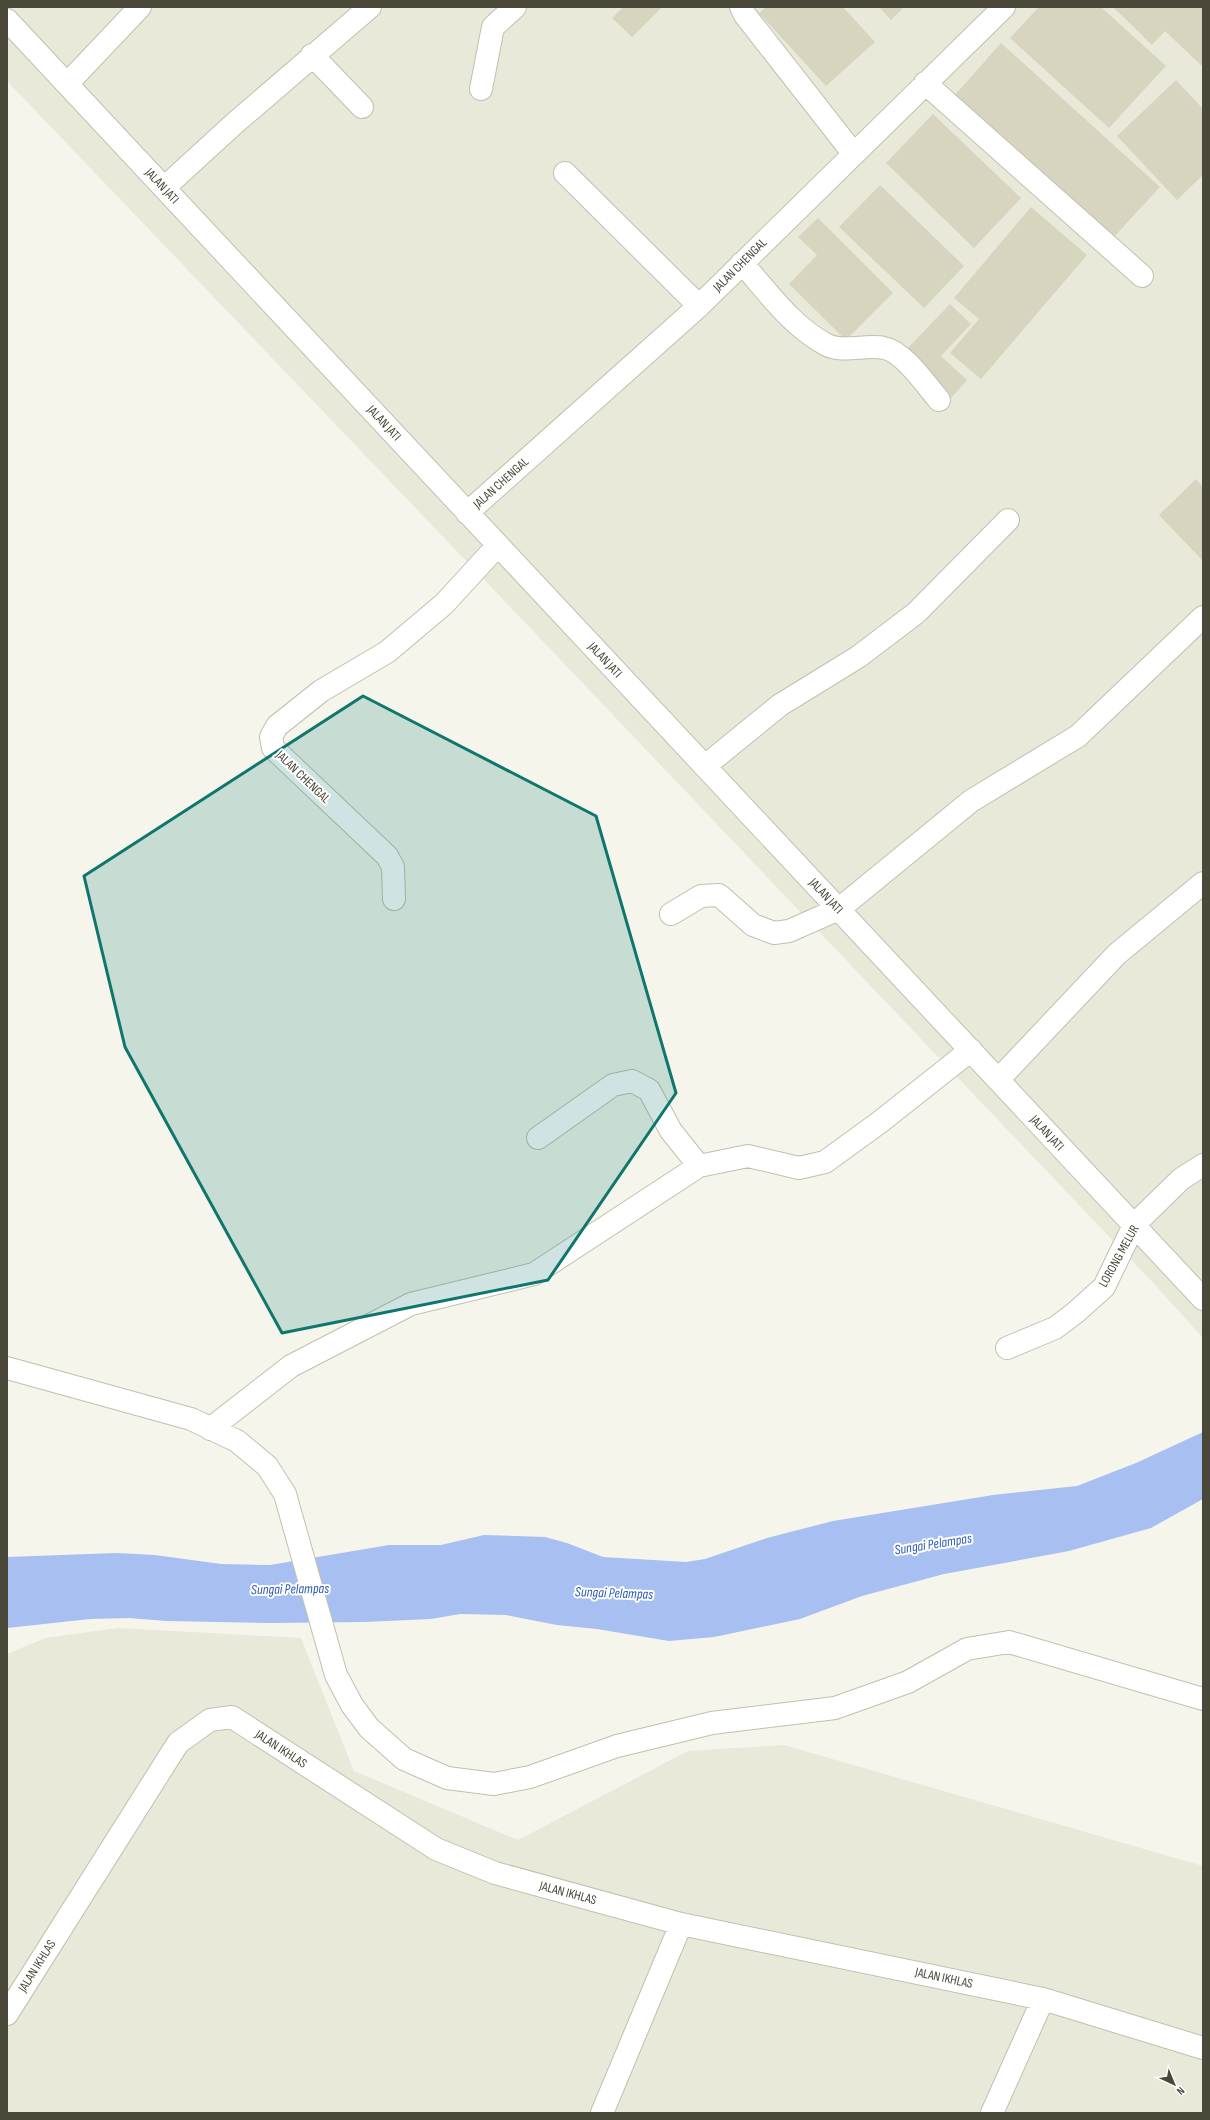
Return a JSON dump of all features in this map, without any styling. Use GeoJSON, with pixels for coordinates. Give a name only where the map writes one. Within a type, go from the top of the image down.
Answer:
{"type":"FeatureCollection","features":[{"type":"Feature","properties":{"kind":"street"},"geometry":{"type":"LineString","coordinates":[[67,84],[140,7]]}},
{"type":"Feature","properties":{"kind":"street"},"geometry":{"type":"LineString","coordinates":[[164,188],[312,55],[370,7]]}},
{"type":"Feature","properties":{"kind":"street"},"geometry":{"type":"LineString","coordinates":[[481,89],[493,27],[515,7]]}},
{"type":"Feature","properties":{"kind":"street"},"geometry":{"type":"LineString","coordinates":[[741,7],[745,15],[853,153]]}},
{"type":"Feature","properties":{"kind":"street","name":"JALAN CHENGAL"},"geometry":{"type":"LineString","coordinates":[[467,512],[699,306],[853,153],[1004,7]]}},
{"type":"Feature","properties":{"kind":"street","name":"JALAN JATI"},"geometry":{"type":"LineString","coordinates":[[7,20],[1203,1299]]}},
{"type":"Feature","properties":{"kind":"street"},"geometry":{"type":"LineString","coordinates":[[312,55],[362,107]]}},
{"type":"Feature","properties":{"kind":"street"},"geometry":{"type":"LineString","coordinates":[[925,83],[1142,276]]}},
{"type":"Feature","properties":{"kind":"street"},"geometry":{"type":"LineString","coordinates":[[565,173],[699,306]]}},
{"type":"Feature","properties":{"kind":"street"},"geometry":{"type":"LineString","coordinates":[[742,263],[803,330],[829,346],[884,348],[904,360],[939,400]]}},
{"type":"Feature","properties":{"kind":"street"},"geometry":{"type":"LineString","coordinates":[[705,766],[780,705],[858,657],[916,613],[1008,520]]}},
{"type":"Feature","properties":{"kind":"street","name":"JALAN CHENGAL"},"geometry":{"type":"LineString","coordinates":[[394,899],[393,867],[387,856],[273,748],[272,736],[277,726],[321,691],[387,652],[444,604],[498,545]]}},
{"type":"Feature","properties":{"kind":"street"},"geometry":{"type":"LineString","coordinates":[[671,914],[701,896],[719,895],[753,925],[774,933],[790,931],[838,909],[971,801],[1078,736],[1203,617]]}},
{"type":"Feature","properties":{"kind":"street"},"geometry":{"type":"LineString","coordinates":[[998,1080],[1117,954],[1203,883]]}},
{"type":"Feature","properties":{"kind":"street"},"geometry":{"type":"LineString","coordinates":[[210,1429],[291,1366],[411,1304],[534,1274],[699,1166],[748,1156],[799,1168],[825,1162],[880,1122],[970,1050]]}},
{"type":"Feature","properties":{"kind":"street"},"geometry":{"type":"LineString","coordinates":[[538,1138],[613,1085],[632,1081],[649,1090],[671,1131],[699,1166]]}},
{"type":"Feature","properties":{"kind":"street","name":"LORONG MELUR"},"geometry":{"type":"LineString","coordinates":[[1007,1348],[1054,1328],[1075,1314],[1104,1287],[1134,1225],[1181,1179],[1203,1164]]}},
{"type":"Feature","properties":{"kind":"street"},"geometry":{"type":"LineString","coordinates":[[7,1368],[191,1420],[237,1441],[267,1466],[286,1494],[336,1675],[352,1705],[369,1728],[404,1759],[447,1778],[494,1784],[530,1777],[617,1746],[712,1724],[835,1708],[908,1682],[966,1650],[1008,1642],[1203,1699]]}},
{"type":"Feature","properties":{"kind":"street","name":"JALAN IKHLAS"},"geometry":{"type":"LineString","coordinates":[[7,2014],[178,1743],[210,1720],[232,1717],[436,1849],[495,1873],[681,1924],[1043,1999],[1203,2048]]}},
{"type":"Feature","properties":{"kind":"street"},"geometry":{"type":"LineString","coordinates":[[602,2113],[681,1924]]}},
{"type":"Feature","properties":{"kind":"street"},"geometry":{"type":"LineString","coordinates":[[992,2113],[1043,1999]]}},
{"type":"Feature","properties":{"kind":"highlighted area"},"geometry":{"type":"Polygon","coordinates":[[[363,696],[596,816],[676,1093],[548,1280],[282,1333],[125,1047],[84,876],[363,696]]]}},
{"type":"Feature","properties":{"kind":"shaded area"},"geometry":{"type":"Polygon","coordinates":[[[7,7],[1203,7],[1203,1338],[1156,1286],[536,634],[7,81],[7,7]]]}},
{"type":"Feature","properties":{"kind":"shaded area"},"geometry":{"type":"Polygon","coordinates":[[[118,1628],[301,1638],[354,1771],[518,1840],[688,1751],[784,1745],[1203,1866],[1203,2113],[7,2113],[7,1654],[45,1638],[118,1628]]]}},
{"type":"Feature","properties":{"kind":"water","name":"Sungai Pelampas"},"geometry":{"type":"Polygon","coordinates":[[[1203,1432],[1203,1499],[1151,1528],[1069,1551],[944,1574],[862,1596],[800,1619],[714,1637],[669,1641],[597,1629],[557,1625],[506,1615],[460,1614],[431,1619],[364,1622],[272,1623],[166,1621],[129,1618],[90,1619],[7,1628],[7,1557],[116,1553],[155,1555],[221,1564],[270,1565],[389,1545],[441,1545],[484,1535],[545,1537],[567,1543],[603,1557],[686,1562],[705,1559],[767,1538],[833,1521],[993,1495],[1077,1486],[1136,1463],[1203,1432]]]}},
{"type":"Feature","properties":{"kind":"building"},"geometry":{"type":"Polygon","coordinates":[[[623,7],[662,7],[632,37],[612,18],[623,7]]]}},
{"type":"Feature","properties":{"kind":"building"},"geometry":{"type":"Polygon","coordinates":[[[766,7],[843,7],[875,42],[826,86],[759,13],[766,7]]]}},
{"type":"Feature","properties":{"kind":"building"},"geometry":{"type":"Polygon","coordinates":[[[879,7],[904,7],[891,20],[879,7]]]}},
{"type":"Feature","properties":{"kind":"building"},"geometry":{"type":"Polygon","coordinates":[[[1039,7],[1101,7],[1166,66],[1109,128],[1010,38],[1039,7]]]}},
{"type":"Feature","properties":{"kind":"building"},"geometry":{"type":"Polygon","coordinates":[[[1113,7],[1203,7],[1203,67],[1165,31],[1152,45],[1113,7]]]}},
{"type":"Feature","properties":{"kind":"building"},"geometry":{"type":"Polygon","coordinates":[[[1001,43],[1160,187],[1112,239],[954,96],[1001,43]]]}},
{"type":"Feature","properties":{"kind":"building"},"geometry":{"type":"Polygon","coordinates":[[[1176,80],[1203,109],[1203,175],[1177,200],[1117,136],[1176,80]]]}},
{"type":"Feature","properties":{"kind":"building"},"geometry":{"type":"Polygon","coordinates":[[[933,114],[1021,198],[974,248],[886,163],[933,114]]]}},
{"type":"Feature","properties":{"kind":"building"},"geometry":{"type":"Polygon","coordinates":[[[880,185],[964,266],[924,308],[839,227],[880,185]]]}},
{"type":"Feature","properties":{"kind":"building"},"geometry":{"type":"Polygon","coordinates":[[[1031,207],[1087,255],[981,379],[950,353],[979,319],[954,298],[1031,207]]]}},
{"type":"Feature","properties":{"kind":"building"},"geometry":{"type":"Polygon","coordinates":[[[818,218],[893,293],[846,340],[789,284],[817,255],[798,237],[818,218]]]}},
{"type":"Feature","properties":{"kind":"building"},"geometry":{"type":"Polygon","coordinates":[[[950,304],[971,324],[941,356],[967,380],[951,398],[903,353],[950,304]]]}},
{"type":"Feature","properties":{"kind":"building"},"geometry":{"type":"Polygon","coordinates":[[[1196,479],[1203,487],[1203,561],[1159,515],[1196,479]]]}}]}
